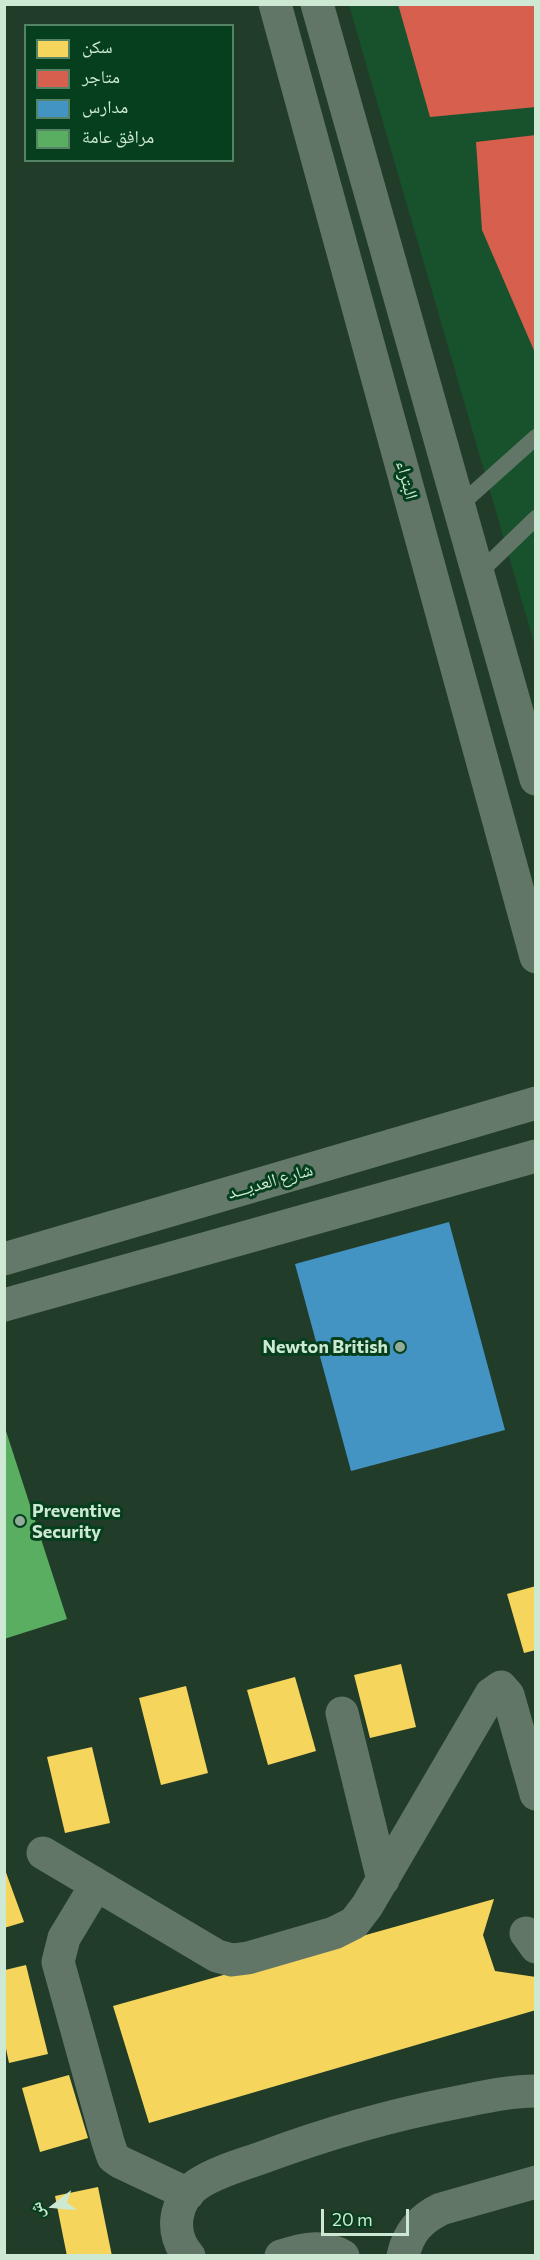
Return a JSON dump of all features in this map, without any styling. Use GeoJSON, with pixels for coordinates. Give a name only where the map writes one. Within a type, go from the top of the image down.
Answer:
{"type":"FeatureCollection","features":[{"type":"Feature","properties":{"kind":"street","name":"البتراء"},"geometry":{"type":"LineString","coordinates":[[275,4],[536,957]]}},
{"type":"Feature","properties":{"kind":"street"},"geometry":{"type":"LineString","coordinates":[[317,4],[536,779]]}},
{"type":"Feature","properties":{"kind":"street","name":"شارع العديـــد"},"geometry":{"type":"LineString","coordinates":[[4,1259],[535,1102]]}},
{"type":"Feature","properties":{"kind":"street"},"geometry":{"type":"LineString","coordinates":[[4,1305],[536,1156]]}},
{"type":"Feature","properties":{"kind":"street"},"geometry":{"type":"LineString","coordinates":[[43,1852],[217,1956],[232,1960],[265,1954],[345,1929],[362,1914],[491,1694],[501,1687],[508,1695],[536,1794]]}},
{"type":"Feature","properties":{"kind":"street"},"geometry":{"type":"LineString","coordinates":[[342,1713],[382,1880]]}},
{"type":"Feature","properties":{"kind":"street"},"geometry":{"type":"LineString","coordinates":[[96,1884],[64,1938],[58,1962],[108,2142],[113,2157],[120,2162],[188,2194]]}},
{"type":"Feature","properties":{"kind":"street"},"geometry":{"type":"LineString","coordinates":[[189,2256],[179,2240],[176,2227],[181,2203],[198,2184],[246,2163],[360,2125],[448,2104],[536,2091]]}},
{"type":"Feature","properties":{"kind":"street"},"geometry":{"type":"LineString","coordinates":[[403,2256],[411,2234],[429,2215],[441,2209],[536,2182]]}},
{"type":"Feature","properties":{"kind":"street"},"geometry":{"type":"LineString","coordinates":[[281,2256],[310,2248],[324,2248],[343,2256]]}},
{"type":"Feature","properties":{"kind":"lane"},"geometry":{"type":"LineString","coordinates":[[459,506],[536,437]]}},
{"type":"Feature","properties":{"kind":"lane"},"geometry":{"type":"LineString","coordinates":[[479,573],[536,518]]}},
{"type":"Feature","properties":{"kind":"shaded area"},"geometry":{"type":"Polygon","coordinates":[[[349,5],[535,5],[535,646],[349,5]]]}},
{"type":"Feature","properties":{"kind":"building: سكن"},"geometry":{"type":"Polygon","coordinates":[[[536,1586],[536,1650],[524,1653],[507,1594],[536,1586]]]}},
{"type":"Feature","properties":{"kind":"building: سكن"},"geometry":{"type":"Polygon","coordinates":[[[401,1664],[416,1727],[370,1738],[354,1675],[401,1664]]]}},
{"type":"Feature","properties":{"kind":"building: سكن"},"geometry":{"type":"Polygon","coordinates":[[[295,1677],[316,1751],[268,1765],[247,1690],[295,1677]]]}},
{"type":"Feature","properties":{"kind":"building: سكن"},"geometry":{"type":"Polygon","coordinates":[[[186,1686],[208,1773],[161,1785],[139,1698],[186,1686]]]}},
{"type":"Feature","properties":{"kind":"building: سكن"},"geometry":{"type":"Polygon","coordinates":[[[92,1747],[110,1823],[65,1833],[47,1757],[92,1747]]]}},
{"type":"Feature","properties":{"kind":"building: سكن"},"geometry":{"type":"Polygon","coordinates":[[[4,1867],[24,1922],[4,1928],[4,1867]]]}},
{"type":"Feature","properties":{"kind":"building: سكن"},"geometry":{"type":"Polygon","coordinates":[[[494,1899],[483,1935],[495,1971],[536,1977],[536,2010],[149,2123],[113,2006],[494,1899]]]}},
{"type":"Feature","properties":{"kind":"building: سكن"},"geometry":{"type":"Polygon","coordinates":[[[26,1965],[48,2054],[9,2063],[5,2044],[5,1970],[26,1965]]]}},
{"type":"Feature","properties":{"kind":"building: سكن"},"geometry":{"type":"Polygon","coordinates":[[[69,2075],[88,2138],[40,2152],[22,2088],[69,2075]]]}},
{"type":"Feature","properties":{"kind":"building: سكن"},"geometry":{"type":"Polygon","coordinates":[[[98,2187],[112,2256],[67,2256],[55,2196],[98,2187]]]}},
{"type":"Feature","properties":{"kind":"building: متاجر"},"geometry":{"type":"Polygon","coordinates":[[[398,4],[536,4],[536,107],[430,117],[398,4]]]}},
{"type":"Feature","properties":{"kind":"building: متاجر"},"geometry":{"type":"Polygon","coordinates":[[[536,135],[536,355],[482,230],[476,142],[536,135]]]}},
{"type":"Feature","properties":{"kind":"building: مدارس","name":"Newton British"},"geometry":{"type":"Polygon","coordinates":[[[449,1222],[505,1430],[351,1471],[295,1264],[449,1222]]]}},
{"type":"Feature","properties":{"kind":"building: مرافق عامة","name":"Preventive Security"},"geometry":{"type":"Polygon","coordinates":[[[4,1425],[67,1619],[4,1639],[4,1425]]]}},
{"type":"Feature","properties":{"kind":"place","name":"Newton British"},"geometry":{"type":"Point","coordinates":[400,1347]}},
{"type":"Feature","properties":{"kind":"place","name":"Preventive Security"},"geometry":{"type":"Point","coordinates":[20,1521]}}]}
